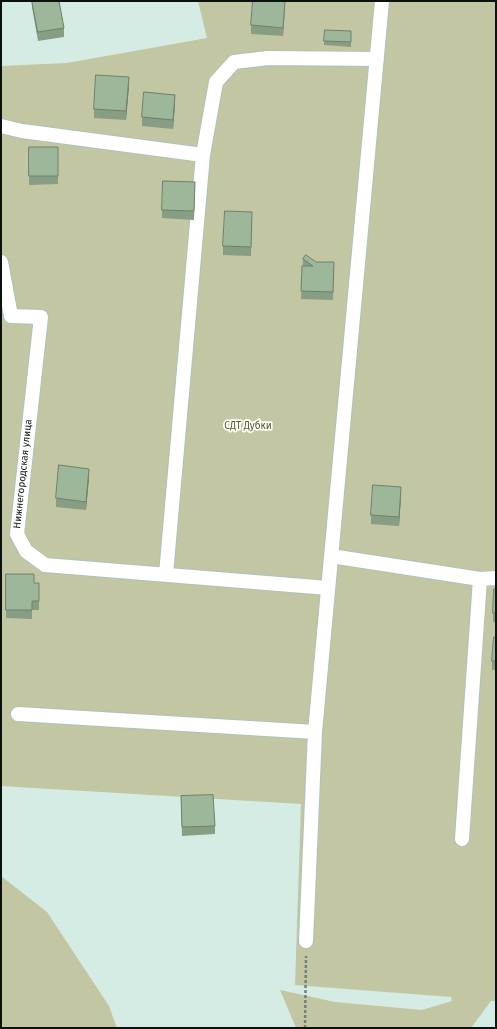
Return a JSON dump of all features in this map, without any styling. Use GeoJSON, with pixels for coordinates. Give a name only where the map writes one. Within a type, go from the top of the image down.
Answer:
{"type":"FeatureCollection","features":[{"type":"Feature","properties":{"kind":"street"},"geometry":{"type":"LineString","coordinates":[[306,941],[315,732],[382,1]]}},
{"type":"Feature","properties":{"kind":"street"},"geometry":{"type":"LineString","coordinates":[[166,574],[204,155],[216,82],[234,62],[268,58],[377,59]]}},
{"type":"Feature","properties":{"kind":"street"},"geometry":{"type":"LineString","coordinates":[[1,126],[22,131],[204,155]]}},
{"type":"Feature","properties":{"kind":"street","name":"Нижнегородская улица"},"geometry":{"type":"LineString","coordinates":[[1,262],[6,318],[41,317],[17,534],[26,550],[45,565],[328,588]]}},
{"type":"Feature","properties":{"kind":"street"},"geometry":{"type":"LineString","coordinates":[[331,556],[480,579],[496,578]]}},
{"type":"Feature","properties":{"kind":"street"},"geometry":{"type":"LineString","coordinates":[[462,838],[480,579]]}},
{"type":"Feature","properties":{"kind":"street"},"geometry":{"type":"LineString","coordinates":[[18,714],[315,732]]}},
{"type":"Feature","properties":{"kind":"path"},"geometry":{"type":"LineString","coordinates":[[304,1028],[306,941]]}},
{"type":"Feature","properties":{"kind":"green space","name":"СДТ Дубки"},"geometry":{"type":"Polygon","coordinates":[[[198,1],[496,1],[496,1001],[491,1001],[471,1028],[296,1028],[280,990],[335,1002],[422,1010],[452,1001],[451,997],[295,985],[301,804],[1,786],[1,66],[67,63],[207,38],[198,1]]]}},
{"type":"Feature","properties":{"kind":"green space"},"geometry":{"type":"Polygon","coordinates":[[[1,876],[47,912],[109,1006],[117,1028],[1,1028],[1,876]]]}},
{"type":"Feature","properties":{"kind":"building"},"geometry":{"type":"Polygon","coordinates":[[[32,1],[59,1],[64,28],[38,32],[32,1]]]}},
{"type":"Feature","properties":{"kind":"building"},"geometry":{"type":"Polygon","coordinates":[[[253,1],[285,1],[283,28],[251,25],[253,1]]]}},
{"type":"Feature","properties":{"kind":"building"},"geometry":{"type":"Polygon","coordinates":[[[325,30],[351,31],[351,42],[324,41],[325,30]]]}},
{"type":"Feature","properties":{"kind":"building"},"geometry":{"type":"Polygon","coordinates":[[[96,75],[129,77],[126,111],[94,109],[96,75]]]}},
{"type":"Feature","properties":{"kind":"building"},"geometry":{"type":"Polygon","coordinates":[[[144,92],[175,95],[173,120],[142,117],[144,92]]]}},
{"type":"Feature","properties":{"kind":"building"},"geometry":{"type":"Polygon","coordinates":[[[29,147],[58,147],[58,176],[29,176],[29,147]]]}},
{"type":"Feature","properties":{"kind":"building"},"geometry":{"type":"Polygon","coordinates":[[[163,181],[195,182],[194,211],[162,210],[163,181]]]}},
{"type":"Feature","properties":{"kind":"building"},"geometry":{"type":"Polygon","coordinates":[[[225,211],[252,212],[251,247],[223,246],[225,211]]]}},
{"type":"Feature","properties":{"kind":"building"},"geometry":{"type":"Polygon","coordinates":[[[306,255],[316,262],[334,262],[333,292],[301,291],[302,266],[313,266],[303,259],[306,255]]]}},
{"type":"Feature","properties":{"kind":"building"},"geometry":{"type":"Polygon","coordinates":[[[59,465],[89,469],[86,502],[56,498],[59,465]]]}},
{"type":"Feature","properties":{"kind":"building"},"geometry":{"type":"Polygon","coordinates":[[[373,485],[401,487],[399,517],[371,515],[373,485]]]}},
{"type":"Feature","properties":{"kind":"building"},"geometry":{"type":"Polygon","coordinates":[[[6,574],[34,574],[34,583],[39,583],[39,601],[32,601],[32,610],[6,610],[6,574]]]}},
{"type":"Feature","properties":{"kind":"building"},"geometry":{"type":"Polygon","coordinates":[[[494,589],[496,589],[496,613],[493,613],[494,589]]]}},
{"type":"Feature","properties":{"kind":"building"},"geometry":{"type":"Polygon","coordinates":[[[494,637],[496,637],[496,661],[492,661],[494,637]]]}},
{"type":"Feature","properties":{"kind":"building"},"geometry":{"type":"Polygon","coordinates":[[[213,795],[215,826],[182,827],[181,796],[213,795]]]}}]}
